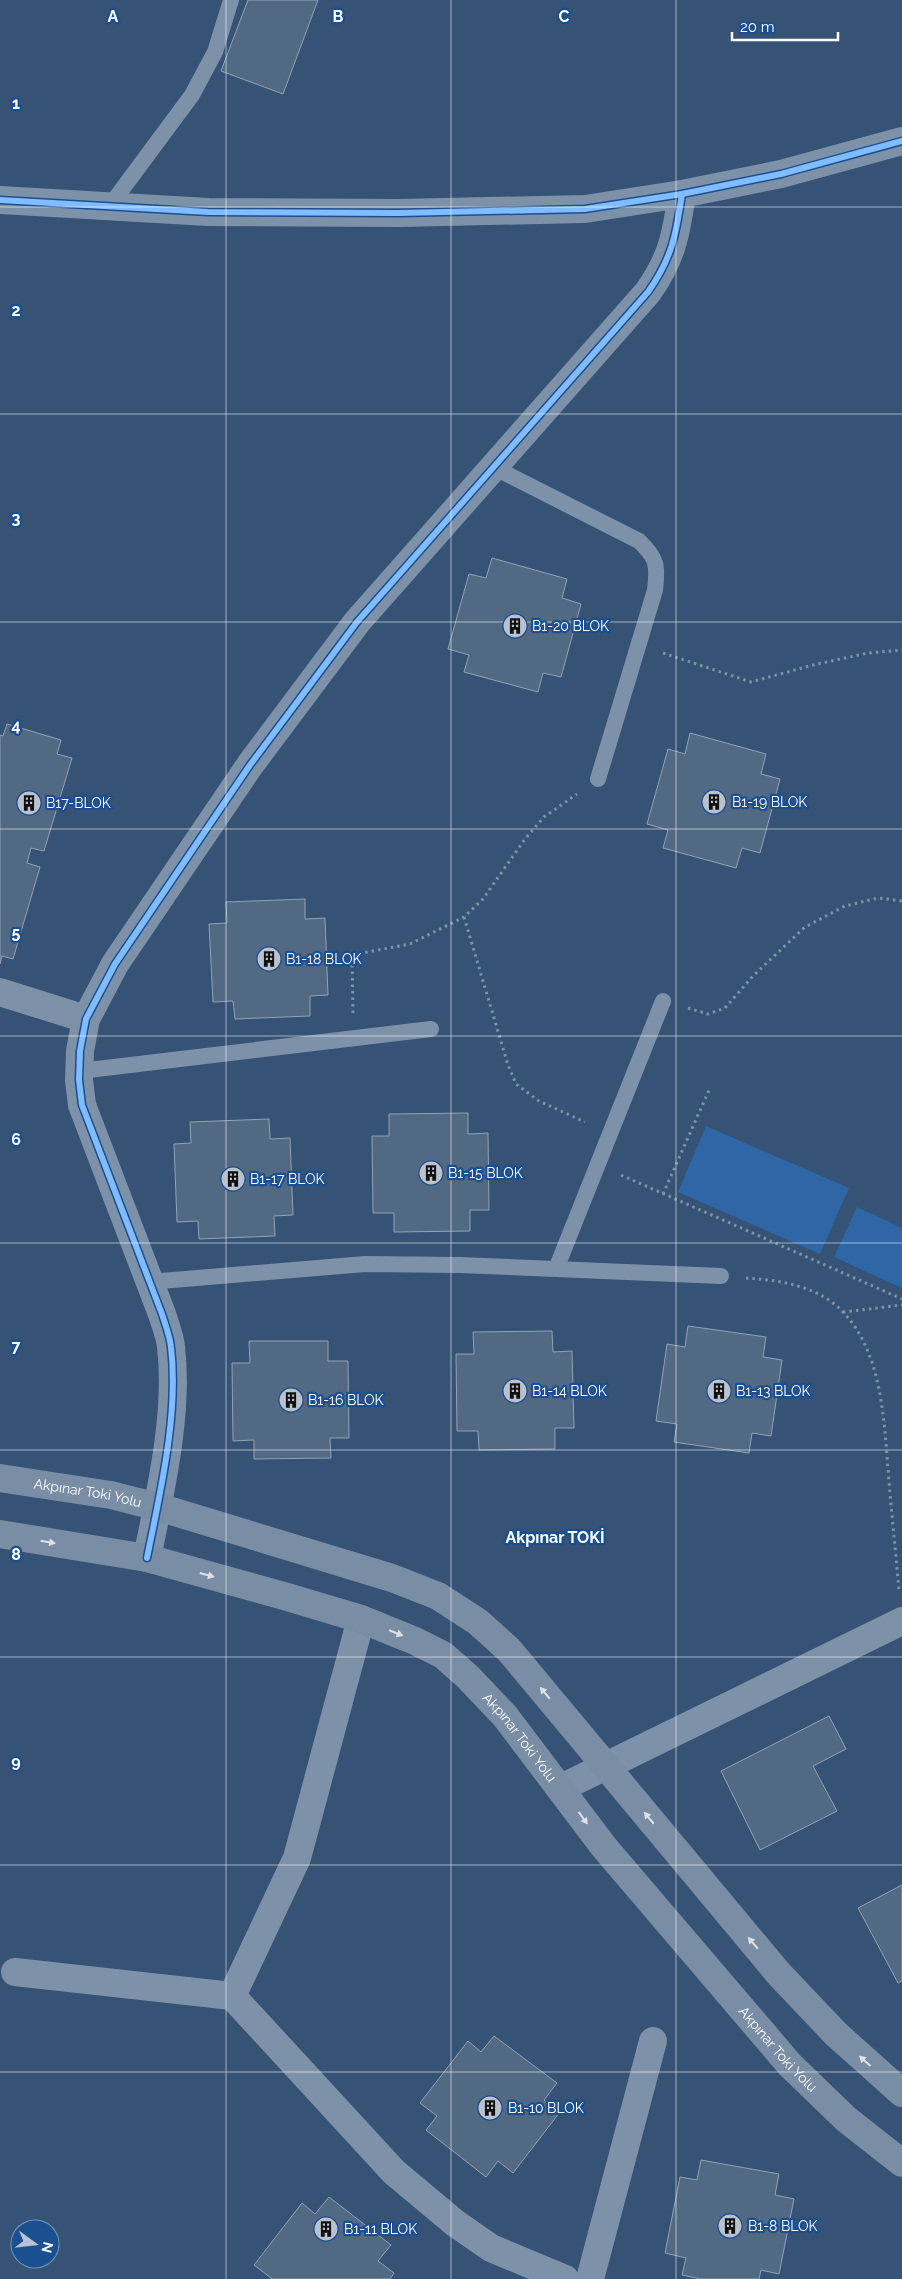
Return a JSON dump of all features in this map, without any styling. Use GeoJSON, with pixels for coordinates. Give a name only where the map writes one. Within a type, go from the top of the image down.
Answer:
{"type":"FeatureCollection","features":[{"type":"Feature","properties":{"kind":"main road","name":"Akpınar Toki Yolu"},"geometry":{"type":"LineString","coordinates":[[0,1478],[111,1495],[158,1507],[392,1578],[438,1596],[478,1622],[509,1650],[779,1974],[836,2034],[902,2093]]}},
{"type":"Feature","properties":{"kind":"main road","name":"Akpınar Toki Yolu"},"geometry":{"type":"LineString","coordinates":[[0,1534],[147,1558],[284,1596],[361,1620],[415,1641],[442,1655],[456,1666],[505,1716],[604,1847],[790,2065],[846,2119],[902,2164]]}},
{"type":"Feature","properties":{"kind":"street"},"geometry":{"type":"LineString","coordinates":[[0,200],[208,212],[399,213],[585,209],[682,194],[781,174],[902,141]]}},
{"type":"Feature","properties":{"kind":"street"},"geometry":{"type":"LineString","coordinates":[[147,1558],[158,1507],[172,1410],[173,1371],[171,1344],[162,1314],[82,1105],[80,1051],[86,1019],[116,964],[256,757],[357,622],[648,292],[662,271],[672,248],[682,194]]}},
{"type":"Feature","properties":{"kind":"street"},"geometry":{"type":"LineString","coordinates":[[0,992],[86,1019]]}},
{"type":"Feature","properties":{"kind":"street"},"geometry":{"type":"LineString","coordinates":[[561,1788],[901,1610]]}},
{"type":"Feature","properties":{"kind":"street"},"geometry":{"type":"LineString","coordinates":[[232,1996],[297,1858],[361,1620]]}},
{"type":"Feature","properties":{"kind":"street"},"geometry":{"type":"LineString","coordinates":[[15,1972],[232,1996],[394,2172],[455,2223],[491,2248],[565,2279]]}},
{"type":"Feature","properties":{"kind":"street"},"geometry":{"type":"LineString","coordinates":[[590,2279],[654,2041]]}},
{"type":"Feature","properties":{"kind":"lane"},"geometry":{"type":"LineString","coordinates":[[109,207],[192,95],[215,52],[231,0]]}},
{"type":"Feature","properties":{"kind":"lane"},"geometry":{"type":"LineString","coordinates":[[494,467],[639,540],[653,554],[657,573],[655,590],[598,779]]}},
{"type":"Feature","properties":{"kind":"lane"},"geometry":{"type":"LineString","coordinates":[[556,1269],[663,1001]]}},
{"type":"Feature","properties":{"kind":"lane"},"geometry":{"type":"LineString","coordinates":[[80,1071],[431,1030]]}},
{"type":"Feature","properties":{"kind":"lane"},"geometry":{"type":"LineString","coordinates":[[149,1282],[365,1264],[460,1265],[720,1276]]}},
{"type":"Feature","properties":{"kind":"path"},"geometry":{"type":"LineString","coordinates":[[639,645],[751,682],[813,665],[868,653],[902,650]]}},
{"type":"Feature","properties":{"kind":"path"},"geometry":{"type":"LineString","coordinates":[[353,1038],[352,954],[410,944],[464,917],[483,899],[525,840],[544,817],[598,779]]}},
{"type":"Feature","properties":{"kind":"path"},"geometry":{"type":"LineString","coordinates":[[663,1001],[708,1014],[725,1008],[753,976],[805,926],[845,906],[878,898],[902,901]]}},
{"type":"Feature","properties":{"kind":"path"},"geometry":{"type":"LineString","coordinates":[[464,917],[508,1065],[516,1084],[539,1101],[610,1133]]}},
{"type":"Feature","properties":{"kind":"path"},"geometry":{"type":"LineString","coordinates":[[663,1194],[710,1088]]}},
{"type":"Feature","properties":{"kind":"path"},"geometry":{"type":"LineString","coordinates":[[598,1165],[902,1299]]}},
{"type":"Feature","properties":{"kind":"path"},"geometry":{"type":"LineString","coordinates":[[720,1276],[773,1280],[801,1287],[823,1296],[843,1312],[861,1337],[874,1371],[883,1421],[901,1610]]}},
{"type":"Feature","properties":{"kind":"path"},"geometry":{"type":"LineString","coordinates":[[843,1312],[902,1304]]}},
{"type":"Feature","properties":{"kind":"shaded area"},"geometry":{"type":"Polygon","coordinates":[[[706,1126],[849,1188],[820,1254],[678,1192],[706,1126]]]}},
{"type":"Feature","properties":{"kind":"shaded area"},"geometry":{"type":"Polygon","coordinates":[[[857,1207],[902,1228],[902,1288],[834,1257],[857,1207]]]}},
{"type":"Feature","properties":{"kind":"building"},"geometry":{"type":"Polygon","coordinates":[[[248,0],[318,0],[283,94],[221,71],[248,0]]]}},
{"type":"Feature","properties":{"kind":"building","name":"B1-20 BLOK"},"geometry":{"type":"Polygon","coordinates":[[[492,558],[567,579],[562,598],[581,604],[561,677],[543,673],[538,692],[464,672],[469,655],[448,649],[469,574],[486,578],[492,558]]]}},
{"type":"Feature","properties":{"kind":"building","name":"B17-BLOK"},"geometry":{"type":"Polygon","coordinates":[[[7,724],[61,740],[57,754],[72,758],[44,851],[31,848],[27,863],[40,867],[13,959],[2,956],[0,964],[0,735],[3,736],[7,724]]]}},
{"type":"Feature","properties":{"kind":"building","name":"B1-19 BLOK"},"geometry":{"type":"Polygon","coordinates":[[[690,733],[766,754],[761,774],[780,779],[760,853],[742,848],[736,868],[663,848],[668,830],[647,824],[668,749],[685,754],[690,733]]]}},
{"type":"Feature","properties":{"kind":"building","name":"B1-18 BLOK"},"geometry":{"type":"Polygon","coordinates":[[[305,899],[305,919],[325,918],[328,995],[310,996],[310,1016],[235,1019],[233,1001],[213,1002],[209,924],[227,923],[226,902],[305,899]]]}},
{"type":"Feature","properties":{"kind":"building","name":"B1-15 BLOK"},"geometry":{"type":"Polygon","coordinates":[[[468,1113],[468,1134],[488,1133],[489,1210],[470,1210],[470,1231],[394,1232],[394,1213],[373,1213],[372,1136],[389,1136],[389,1114],[468,1113]]]}},
{"type":"Feature","properties":{"kind":"building","name":"B1-17 BLOK"},"geometry":{"type":"Polygon","coordinates":[[[269,1119],[270,1139],[290,1138],[293,1215],[274,1216],[275,1236],[199,1239],[198,1221],[177,1222],[174,1144],[191,1143],[190,1122],[269,1119]]]}},
{"type":"Feature","properties":{"kind":"building","name":"B1-13 BLOK"},"geometry":{"type":"Polygon","coordinates":[[[688,1326],[766,1337],[763,1357],[782,1360],[771,1436],[752,1433],[749,1453],[674,1442],[677,1424],[656,1421],[667,1344],[685,1347],[688,1326]]]}},
{"type":"Feature","properties":{"kind":"building","name":"B1-14 BLOK"},"geometry":{"type":"Polygon","coordinates":[[[552,1331],[553,1352],[572,1351],[574,1428],[555,1428],[555,1449],[479,1450],[478,1431],[457,1431],[456,1354],[474,1354],[473,1332],[552,1331]]]}},
{"type":"Feature","properties":{"kind":"building","name":"B1-16 BLOK"},"geometry":{"type":"Polygon","coordinates":[[[249,1341],[328,1341],[328,1361],[348,1361],[349,1438],[330,1438],[331,1458],[254,1459],[254,1440],[233,1441],[232,1363],[250,1363],[249,1341]]]}},
{"type":"Feature","properties":{"kind":"building"},"geometry":{"type":"Polygon","coordinates":[[[829,1716],[846,1749],[813,1766],[837,1811],[760,1850],[721,1771],[829,1716]]]}},
{"type":"Feature","properties":{"kind":"building"},"geometry":{"type":"Polygon","coordinates":[[[902,1885],[902,1981],[898,1983],[858,1908],[902,1885]]]}},
{"type":"Feature","properties":{"kind":"building","name":"B1-10 BLOK"},"geometry":{"type":"Polygon","coordinates":[[[494,2036],[557,2083],[544,2100],[560,2112],[513,2173],[498,2161],[486,2177],[426,2130],[437,2116],[420,2103],[468,2041],[481,2052],[494,2036]]]}},
{"type":"Feature","properties":{"kind":"building","name":"B1-8 BLOK"},"geometry":{"type":"Polygon","coordinates":[[[701,2160],[779,2174],[775,2195],[794,2199],[779,2274],[761,2270],[759,2279],[701,2279],[682,2275],[686,2258],[665,2253],[680,2177],[697,2180],[701,2160]]]}},
{"type":"Feature","properties":{"kind":"building","name":"B1-11 BLOK"},"geometry":{"type":"Polygon","coordinates":[[[329,2197],[391,2245],[378,2261],[394,2273],[390,2279],[270,2279],[254,2265],[302,2203],[315,2214],[329,2197]]]}},
{"type":"Feature","properties":{"kind":"cycle path"},"geometry":{"type":"LineString","coordinates":[[0,200],[208,212],[399,213],[585,209],[682,194],[781,174],[902,141]]}},
{"type":"Feature","properties":{"kind":"cycle path"},"geometry":{"type":"LineString","coordinates":[[147,1558],[167,1453],[173,1373],[171,1347],[162,1314],[82,1105],[79,1080],[80,1051],[86,1019],[115,964],[250,765],[357,622],[648,292],[663,268],[672,246],[682,194]]}},
{"type":"Feature","properties":{"kind":"place","name":"B1-20 BLOK"},"geometry":{"type":"Point","coordinates":[515,626]}},
{"type":"Feature","properties":{"kind":"place","name":"B1-19 BLOK"},"geometry":{"type":"Point","coordinates":[714,802]}},
{"type":"Feature","properties":{"kind":"place","name":"B17-BLOK"},"geometry":{"type":"Point","coordinates":[29,803]}},
{"type":"Feature","properties":{"kind":"place","name":"B1-18 BLOK"},"geometry":{"type":"Point","coordinates":[269,959]}},
{"type":"Feature","properties":{"kind":"place","name":"B1-15 BLOK"},"geometry":{"type":"Point","coordinates":[431,1173]}},
{"type":"Feature","properties":{"kind":"place","name":"B1-17 BLOK"},"geometry":{"type":"Point","coordinates":[233,1179]}},
{"type":"Feature","properties":{"kind":"place","name":"B1-14 BLOK"},"geometry":{"type":"Point","coordinates":[515,1391]}},
{"type":"Feature","properties":{"kind":"place","name":"B1-13 BLOK"},"geometry":{"type":"Point","coordinates":[719,1391]}},
{"type":"Feature","properties":{"kind":"place","name":"B1-16 BLOK"},"geometry":{"type":"Point","coordinates":[291,1400]}},
{"type":"Feature","properties":{"kind":"place","name":"B1-10 BLOK"},"geometry":{"type":"Point","coordinates":[490,2108]}},
{"type":"Feature","properties":{"kind":"place","name":"B1-8 BLOK"},"geometry":{"type":"Point","coordinates":[730,2226]}},
{"type":"Feature","properties":{"kind":"place","name":"B1-11 BLOK"},"geometry":{"type":"Point","coordinates":[326,2229]}},
{"type":"Feature","properties":{"kind":"district","name":"Akpınar TOKİ"},"geometry":{"type":"Point","coordinates":[555,1537]}}]}
